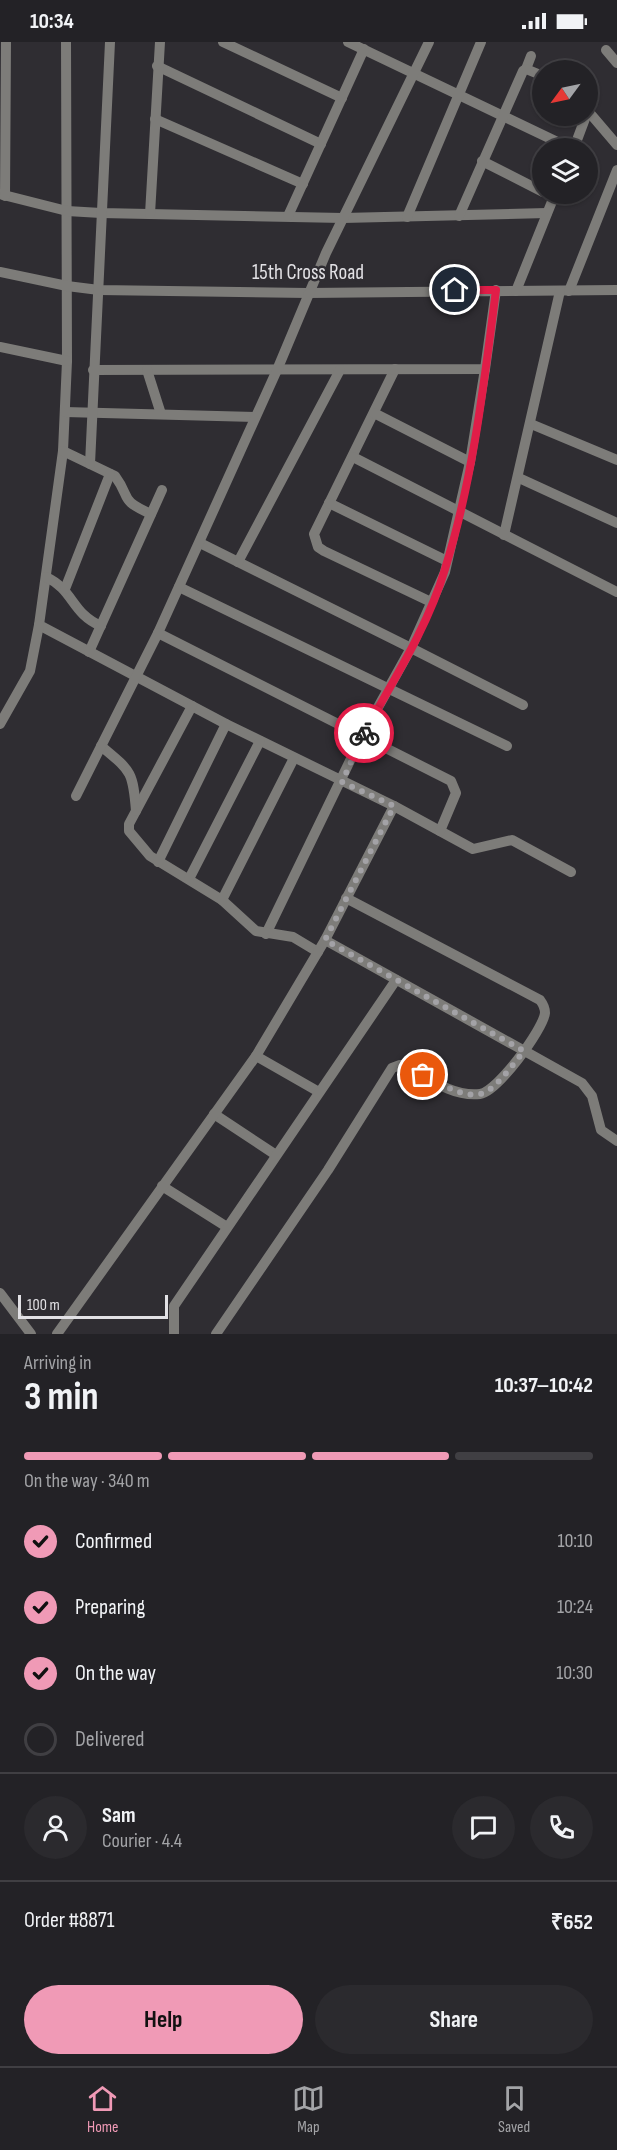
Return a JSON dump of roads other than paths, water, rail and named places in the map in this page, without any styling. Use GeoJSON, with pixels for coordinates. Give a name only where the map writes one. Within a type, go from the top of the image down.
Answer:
{"type":"FeatureCollection","features":[{"type":"Feature","properties":{"kind":"street"},"geometry":{"type":"LineString","coordinates":[[6,42],[3,90],[3,195],[67,211],[101,213],[343,218],[548,213]]}},
{"type":"Feature","properties":{"kind":"street"},"geometry":{"type":"LineString","coordinates":[[0,724],[30,670],[39,625],[63,451],[67,361],[66,42]]}},
{"type":"Feature","properties":{"kind":"street"},"geometry":{"type":"LineString","coordinates":[[90,464],[110,42]]}},
{"type":"Feature","properties":{"kind":"street"},"geometry":{"type":"LineString","coordinates":[[150,214],[160,42]]}},
{"type":"Feature","properties":{"kind":"street"},"geometry":{"type":"LineString","coordinates":[[223,42],[342,98]]}},
{"type":"Feature","properties":{"kind":"street"},"geometry":{"type":"LineString","coordinates":[[348,42],[550,138]]}},
{"type":"Feature","properties":{"kind":"street"},"geometry":{"type":"LineString","coordinates":[[76,796],[158,633],[277,370],[308,292],[416,73],[429,42]]}},
{"type":"Feature","properties":{"kind":"street"},"geometry":{"type":"LineString","coordinates":[[407,217],[478,43]]}},
{"type":"Feature","properties":{"kind":"street"},"geometry":{"type":"LineString","coordinates":[[288,216],[364,49]]}},
{"type":"Feature","properties":{"kind":"street"},"geometry":{"type":"LineString","coordinates":[[606,50],[617,63]]}},
{"type":"Feature","properties":{"kind":"street"},"geometry":{"type":"LineString","coordinates":[[459,216],[531,56]]}},
{"type":"Feature","properties":{"kind":"street"},"geometry":{"type":"LineString","coordinates":[[157,66],[321,144]]}},
{"type":"Feature","properties":{"kind":"street"},"geometry":{"type":"LineString","coordinates":[[526,69],[532,71]]}},
{"type":"Feature","properties":{"kind":"street"},"geometry":{"type":"LineString","coordinates":[[155,119],[303,183]]}},
{"type":"Feature","properties":{"kind":"street"},"geometry":{"type":"LineString","coordinates":[[598,123],[617,145]]}},
{"type":"Feature","properties":{"kind":"street"},"geometry":{"type":"LineString","coordinates":[[482,161],[532,186]]}},
{"type":"Feature","properties":{"kind":"street"},"geometry":{"type":"LineString","coordinates":[[504,535],[564,291],[617,170]]}},
{"type":"Feature","properties":{"kind":"street"},"geometry":{"type":"LineString","coordinates":[[516,291],[548,213],[548,204]]}},
{"type":"Feature","properties":{"kind":"street","name":"15th Cross Road"},"geometry":{"type":"LineString","coordinates":[[0,272],[99,290],[308,292],[617,290]]}},
{"type":"Feature","properties":{"kind":"street"},"geometry":{"type":"LineString","coordinates":[[266,934],[342,782],[362,736],[411,648],[447,561],[470,462],[496,290]]}},
{"type":"Feature","properties":{"kind":"street"},"geometry":{"type":"LineString","coordinates":[[0,347],[67,361]]}},
{"type":"Feature","properties":{"kind":"street"},"geometry":{"type":"LineString","coordinates":[[395,369],[314,534],[318,547],[431,602]]}},
{"type":"Feature","properties":{"kind":"street"},"geometry":{"type":"LineString","coordinates":[[93,370],[485,369]]}},
{"type":"Feature","properties":{"kind":"street"},"geometry":{"type":"LineString","coordinates":[[147,370],[161,414]]}},
{"type":"Feature","properties":{"kind":"street"},"geometry":{"type":"LineString","coordinates":[[238,562],[340,370]]}},
{"type":"Feature","properties":{"kind":"street"},"geometry":{"type":"LineString","coordinates":[[65,412],[255,417]]}},
{"type":"Feature","properties":{"kind":"street"},"geometry":{"type":"LineString","coordinates":[[374,413],[470,462]]}},
{"type":"Feature","properties":{"kind":"street"},"geometry":{"type":"LineString","coordinates":[[531,424],[617,460]]}},
{"type":"Feature","properties":{"kind":"street"},"geometry":{"type":"LineString","coordinates":[[63,451],[110,474],[120,482],[125,499],[132,506],[151,514]]}},
{"type":"Feature","properties":{"kind":"street"},"geometry":{"type":"LineString","coordinates":[[353,457],[617,592]]}},
{"type":"Feature","properties":{"kind":"street"},"geometry":{"type":"LineString","coordinates":[[65,589],[110,474]]}},
{"type":"Feature","properties":{"kind":"street"},"geometry":{"type":"LineString","coordinates":[[519,478],[617,523]]}},
{"type":"Feature","properties":{"kind":"street"},"geometry":{"type":"LineString","coordinates":[[89,652],[162,490]]}},
{"type":"Feature","properties":{"kind":"street"},"geometry":{"type":"LineString","coordinates":[[329,503],[447,561]]}},
{"type":"Feature","properties":{"kind":"street"},"geometry":{"type":"LineString","coordinates":[[200,543],[523,705]]}},
{"type":"Feature","properties":{"kind":"street"},"geometry":{"type":"LineString","coordinates":[[46,577],[65,589],[80,613],[101,626]]}},
{"type":"Feature","properties":{"kind":"street"},"geometry":{"type":"LineString","coordinates":[[179,587],[507,746]]}},
{"type":"Feature","properties":{"kind":"street"},"geometry":{"type":"LineString","coordinates":[[39,625],[226,724],[394,806],[473,849],[505,841],[518,842],[571,872]]}},
{"type":"Feature","properties":{"kind":"street"},"geometry":{"type":"LineString","coordinates":[[158,633],[451,780],[456,793],[440,831]]}},
{"type":"Feature","properties":{"kind":"street"},"geometry":{"type":"LineString","coordinates":[[192,706],[136,811],[129,831],[158,862],[222,900],[256,931],[293,937],[318,952]]}},
{"type":"Feature","properties":{"kind":"street"},"geometry":{"type":"LineString","coordinates":[[158,862],[226,724]]}},
{"type":"Feature","properties":{"kind":"street"},"geometry":{"type":"LineString","coordinates":[[189,879],[260,741]]}},
{"type":"Feature","properties":{"kind":"street"},"geometry":{"type":"LineString","coordinates":[[101,746],[129,769],[134,783],[136,811]]}},
{"type":"Feature","properties":{"kind":"street"},"geometry":{"type":"LineString","coordinates":[[222,900],[294,758]]}},
{"type":"Feature","properties":{"kind":"street"},"geometry":{"type":"LineString","coordinates":[[57,1334],[256,1056],[325,940],[394,806]]}},
{"type":"Feature","properties":{"kind":"street"},"geometry":{"type":"LineString","coordinates":[[216,1334],[328,1170],[392,1068],[400,1065],[408,1066],[454,1091],[479,1094],[494,1088],[524,1051],[545,1014],[540,1000],[346,898]]}},
{"type":"Feature","properties":{"kind":"street"},"geometry":{"type":"LineString","coordinates":[[325,940],[588,1089],[601,1130],[617,1141]]}},
{"type":"Feature","properties":{"kind":"street"},"geometry":{"type":"LineString","coordinates":[[174,1334],[174,1306],[396,980]]}},
{"type":"Feature","properties":{"kind":"street"},"geometry":{"type":"LineString","coordinates":[[256,1056],[319,1092]]}},
{"type":"Feature","properties":{"kind":"street"},"geometry":{"type":"LineString","coordinates":[[214,1114],[276,1155]]}},
{"type":"Feature","properties":{"kind":"street"},"geometry":{"type":"LineString","coordinates":[[162,1186],[227,1227]]}},
{"type":"Feature","properties":{"kind":"street"},"geometry":{"type":"LineString","coordinates":[[0,1293],[31,1334]]}}]}
